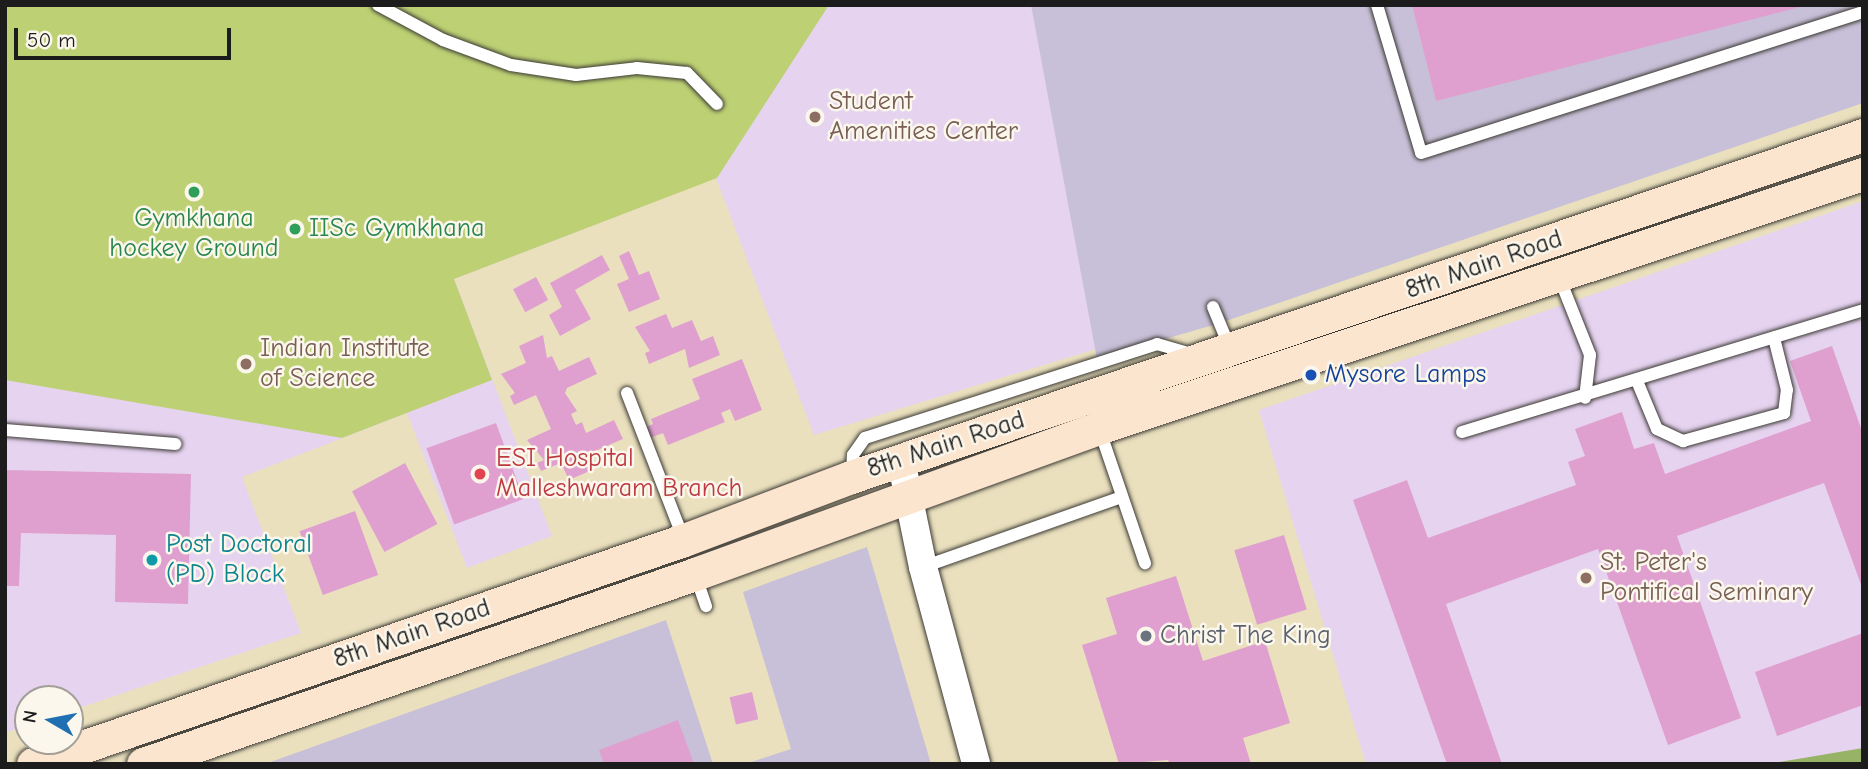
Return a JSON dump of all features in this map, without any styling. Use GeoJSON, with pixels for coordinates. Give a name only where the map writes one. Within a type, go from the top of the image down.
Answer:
{"type":"FeatureCollection","features":[{"type":"Feature","properties":{"kind":"main road","name":"8th Main Road"},"geometry":{"type":"LineString","coordinates":[[33,764],[684,540],[851,477],[1863,135]]}},
{"type":"Feature","properties":{"kind":"main road","name":"8th Main Road"},"geometry":{"type":"LineString","coordinates":[[143,764],[695,574],[1098,428],[1863,174]]}},
{"type":"Feature","properties":{"kind":"main road"},"geometry":{"type":"LineString","coordinates":[[684,540],[695,574]]}},
{"type":"Feature","properties":{"kind":"street"},"geometry":{"type":"LineString","coordinates":[[901,460],[923,567],[976,764]]}},
{"type":"Feature","properties":{"kind":"lane"},"geometry":{"type":"LineString","coordinates":[[379,5],[443,40],[511,65],[576,75],[637,68],[687,73],[717,104]]}},
{"type":"Feature","properties":{"kind":"lane"},"geometry":{"type":"LineString","coordinates":[[1377,5],[1421,153],[1863,12]]}},
{"type":"Feature","properties":{"kind":"lane"},"geometry":{"type":"LineString","coordinates":[[1559,277],[1590,355],[1585,398]]}},
{"type":"Feature","properties":{"kind":"lane"},"geometry":{"type":"LineString","coordinates":[[851,477],[853,456],[865,438],[1157,344],[1217,353],[1213,307]]}},
{"type":"Feature","properties":{"kind":"lane"},"geometry":{"type":"LineString","coordinates":[[1462,432],[1585,398],[1863,310]]}},
{"type":"Feature","properties":{"kind":"lane"},"geometry":{"type":"LineString","coordinates":[[1637,382],[1657,429],[1682,441],[1784,413],[1787,390],[1774,338]]}},
{"type":"Feature","properties":{"kind":"lane"},"geometry":{"type":"LineString","coordinates":[[627,393],[684,540]]}},
{"type":"Feature","properties":{"kind":"lane"},"geometry":{"type":"LineString","coordinates":[[1098,428],[1145,563]]}},
{"type":"Feature","properties":{"kind":"lane"},"geometry":{"type":"LineString","coordinates":[[5,429],[175,444]]}},
{"type":"Feature","properties":{"kind":"lane"},"geometry":{"type":"LineString","coordinates":[[923,567],[1122,497]]}},
{"type":"Feature","properties":{"kind":"lane"},"geometry":{"type":"LineString","coordinates":[[695,574],[706,606]]}},
{"type":"Feature","properties":{"kind":"shaded area","name":"Indian Institute of Science"},"geometry":{"type":"Polygon","coordinates":[[[5,5],[1031,5],[1096,349],[814,435],[716,178],[454,279],[552,536],[467,568],[407,413],[242,477],[301,633],[84,706],[84,685],[14,685],[14,730],[5,733],[5,5]]]}},
{"type":"Feature","properties":{"kind":"shaded area"},"geometry":{"type":"Polygon","coordinates":[[[1031,5],[1863,5],[1863,103],[1220,323],[1097,359],[1031,5]]]}},
{"type":"Feature","properties":{"kind":"shaded area","name":"St. Peter's Pontifical Seminary"},"geometry":{"type":"Polygon","coordinates":[[[1863,201],[1863,764],[1366,764],[1259,410],[1863,201]]]}},
{"type":"Feature","properties":{"kind":"shaded area"},"geometry":{"type":"Polygon","coordinates":[[[867,547],[931,764],[745,764],[791,749],[743,592],[867,547]]]}},
{"type":"Feature","properties":{"kind":"shaded area"},"geometry":{"type":"Polygon","coordinates":[[[666,620],[713,764],[265,764],[666,620]]]}},
{"type":"Feature","properties":{"kind":"green space","name":"IISc Gymkhana"},"geometry":{"type":"Polygon","coordinates":[[[5,5],[829,5],[717,178],[454,279],[492,380],[342,438],[5,380],[5,5]]]}},
{"type":"Feature","properties":{"kind":"green space"},"geometry":{"type":"Polygon","coordinates":[[[1863,748],[1863,764],[1730,764],[1773,763],[1863,748]]]}},
{"type":"Feature","properties":{"kind":"building"},"geometry":{"type":"Polygon","coordinates":[[[1412,5],[1804,5],[1804,6],[1436,101],[1412,5]]]}},
{"type":"Feature","properties":{"kind":"building"},"geometry":{"type":"Polygon","coordinates":[[[629,251],[639,275],[649,271],[660,299],[629,312],[617,284],[629,279],[619,256],[629,251]]]}},
{"type":"Feature","properties":{"kind":"building"},"geometry":{"type":"Polygon","coordinates":[[[602,255],[610,270],[575,290],[591,319],[560,336],[549,315],[562,307],[550,283],[602,255]]]}},
{"type":"Feature","properties":{"kind":"building"},"geometry":{"type":"Polygon","coordinates":[[[536,277],[548,300],[525,312],[513,289],[536,277]]]}},
{"type":"Feature","properties":{"kind":"building"},"geometry":{"type":"Polygon","coordinates":[[[666,314],[672,328],[692,320],[701,341],[713,336],[720,355],[689,368],[685,349],[649,364],[645,353],[650,351],[635,327],[666,314]]]}},
{"type":"Feature","properties":{"kind":"building"},"geometry":{"type":"Polygon","coordinates":[[[543,335],[547,358],[552,356],[559,371],[589,357],[597,374],[567,388],[565,393],[577,411],[571,414],[576,425],[582,422],[586,433],[614,420],[623,439],[588,454],[594,469],[569,480],[561,463],[541,471],[537,463],[544,460],[527,440],[551,429],[536,395],[514,405],[510,396],[515,393],[501,374],[526,363],[519,346],[543,335]]]}},
{"type":"Feature","properties":{"kind":"building"},"geometry":{"type":"Polygon","coordinates":[[[1832,346],[1863,434],[1863,590],[1824,483],[1677,536],[1741,718],[1668,745],[1598,549],[1446,604],[1502,764],[1447,764],[1353,500],[1407,480],[1428,538],[1576,485],[1568,462],[1585,456],[1575,429],[1622,412],[1634,449],[1654,443],[1665,474],[1811,421],[1790,361],[1832,346]]]}},
{"type":"Feature","properties":{"kind":"building"},"geometry":{"type":"Polygon","coordinates":[[[742,359],[762,410],[735,421],[730,409],[721,413],[725,422],[668,445],[663,433],[650,438],[646,427],[653,424],[651,419],[700,399],[692,379],[742,359]]]}},
{"type":"Feature","properties":{"kind":"building"},"geometry":{"type":"Polygon","coordinates":[[[496,423],[524,499],[454,524],[426,448],[496,423]]]}},
{"type":"Feature","properties":{"kind":"building"},"geometry":{"type":"Polygon","coordinates":[[[405,463],[437,524],[384,552],[352,491],[405,463]]]}},
{"type":"Feature","properties":{"kind":"building","name":"Post Doctoral (PD) Block"},"geometry":{"type":"Polygon","coordinates":[[[5,470],[191,474],[188,604],[115,602],[116,535],[21,533],[19,586],[5,586],[5,470]]]}},
{"type":"Feature","properties":{"kind":"building"},"geometry":{"type":"Polygon","coordinates":[[[355,511],[378,575],[323,595],[300,531],[355,511]]]}},
{"type":"Feature","properties":{"kind":"building"},"geometry":{"type":"Polygon","coordinates":[[[1284,535],[1307,610],[1257,625],[1234,550],[1284,535]]]}},
{"type":"Feature","properties":{"kind":"building"},"geometry":{"type":"Polygon","coordinates":[[[1176,576],[1203,661],[1265,641],[1290,723],[1243,738],[1251,764],[1170,764],[1168,760],[1119,764],[1082,645],[1117,634],[1106,598],[1176,576]]]}},
{"type":"Feature","properties":{"kind":"building"},"geometry":{"type":"Polygon","coordinates":[[[1863,633],[1863,705],[1777,736],[1755,672],[1863,633]]]}},
{"type":"Feature","properties":{"kind":"building"},"geometry":{"type":"Polygon","coordinates":[[[752,692],[758,719],[736,724],[730,697],[752,692]]]}},
{"type":"Feature","properties":{"kind":"building"},"geometry":{"type":"Polygon","coordinates":[[[678,720],[694,764],[604,764],[599,750],[678,720]]]}},
{"type":"Feature","properties":{"kind":"place","name":"Student Amenities Center"},"geometry":{"type":"Point","coordinates":[815,117]}},
{"type":"Feature","properties":{"kind":"place","name":"Gymkhana hockey Ground"},"geometry":{"type":"Point","coordinates":[194,192]}},
{"type":"Feature","properties":{"kind":"place","name":"IISc Gymkhana"},"geometry":{"type":"Point","coordinates":[295,229]}},
{"type":"Feature","properties":{"kind":"place","name":"Indian Institute of Science"},"geometry":{"type":"Point","coordinates":[246,364]}},
{"type":"Feature","properties":{"kind":"place","name":"Mysore Lamps"},"geometry":{"type":"Point","coordinates":[1311,375]}},
{"type":"Feature","properties":{"kind":"place","name":"ESI Hospital Malleshwaram Branch"},"geometry":{"type":"Point","coordinates":[480,474]}},
{"type":"Feature","properties":{"kind":"place","name":"Post Doctoral (PD) Block"},"geometry":{"type":"Point","coordinates":[152,560]}},
{"type":"Feature","properties":{"kind":"place","name":"St. Peter's Pontifical Seminary"},"geometry":{"type":"Point","coordinates":[1586,578]}},
{"type":"Feature","properties":{"kind":"place","name":"Christ The King"},"geometry":{"type":"Point","coordinates":[1146,636]}}]}
